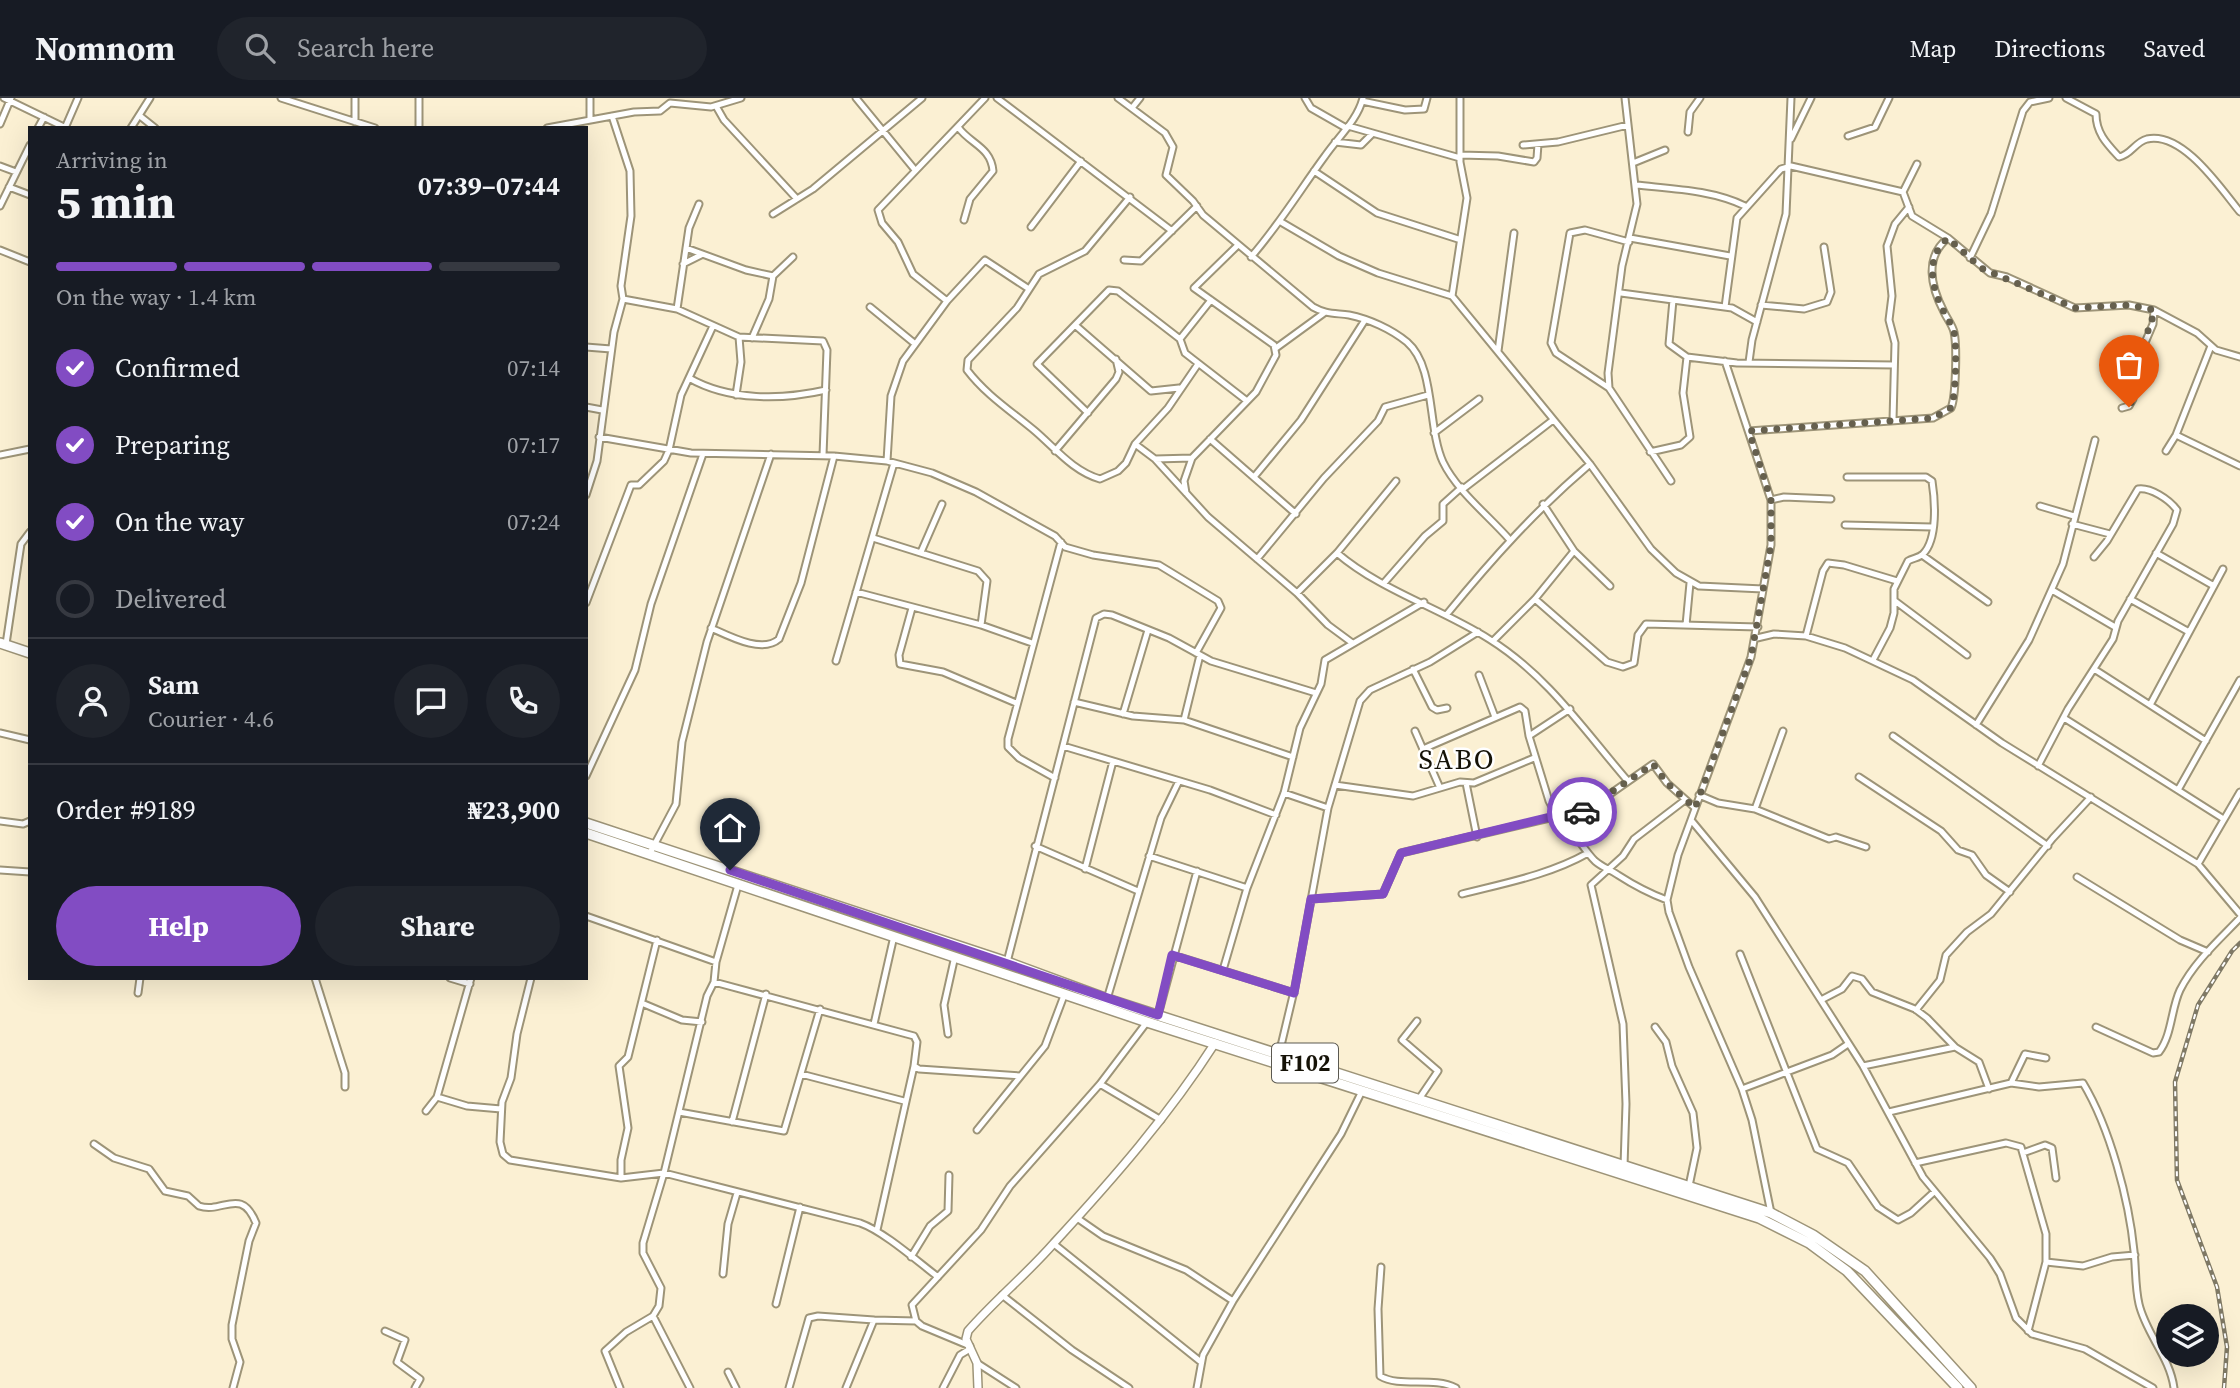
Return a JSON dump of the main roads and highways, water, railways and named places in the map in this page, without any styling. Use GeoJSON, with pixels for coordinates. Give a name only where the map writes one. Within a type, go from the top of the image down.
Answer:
{"type":"FeatureCollection","features":[{"type":"Feature","properties":{"kind":"main road"},"geometry":{"type":"LineString","coordinates":[[3,643],[28,652]]}},
{"type":"Feature","properties":{"kind":"main road","name":"F102"},"geometry":{"type":"LineString","coordinates":[[588,824],[738,885],[1147,1022],[1759,1218],[1786,1230],[1828,1255],[1865,1287],[1958,1388]]}},
{"type":"Feature","properties":{"kind":"main road","name":"F102"},"geometry":{"type":"LineString","coordinates":[[588,833],[652,849],[1007,962],[1107,999],[1771,1213],[1813,1235],[1865,1271],[1971,1388]]}},
{"type":"Feature","properties":{"kind":"railway"},"geometry":{"type":"LineString","coordinates":[[2224,1388],[2227,1347],[2217,1287],[2177,1180],[2175,1082],[2198,1005],[2232,951],[2240,943]]}},
{"type":"Feature","properties":{"kind":"district","name":"SABO"},"geometry":{"type":"Point","coordinates":[1457,759]}}]}
